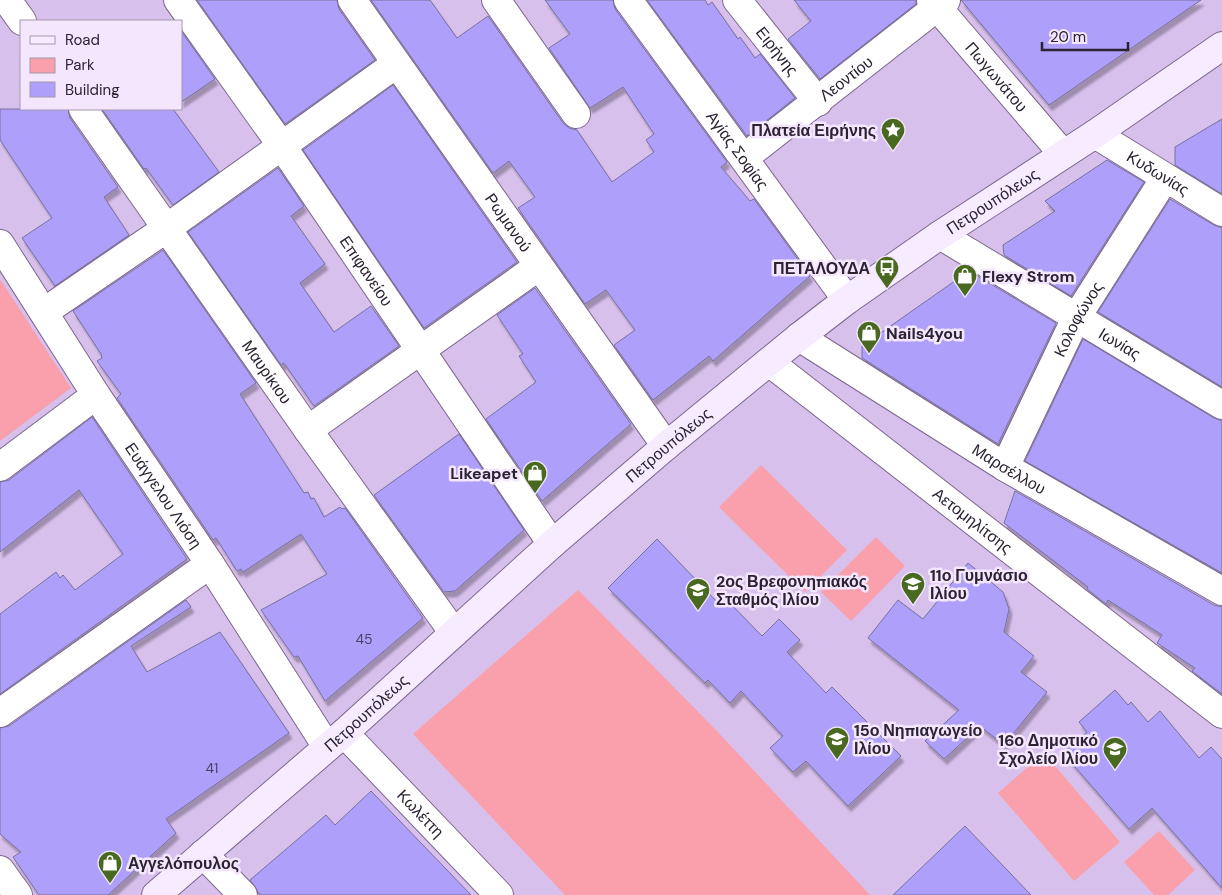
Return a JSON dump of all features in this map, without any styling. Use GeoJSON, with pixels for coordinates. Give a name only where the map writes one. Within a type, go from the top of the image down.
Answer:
{"type":"FeatureCollection","features":[{"type":"Feature","properties":{"kind":"main road","name":"Πετρουπόλεως"},"geometry":{"type":"LineString","coordinates":[[156,895],[336,740],[552,544],[666,446],[799,337],[847,300],[940,235],[1095,134],[1222,46]]}},
{"type":"Feature","properties":{"kind":"street"},"geometry":{"type":"LineString","coordinates":[[7,0],[21,20]]}},
{"type":"Feature","properties":{"kind":"street","name":"Επιφανείου"},"geometry":{"type":"LineString","coordinates":[[178,0],[282,146],[552,544]]}},
{"type":"Feature","properties":{"kind":"street","name":"Ρωμανού"},"geometry":{"type":"LineString","coordinates":[[352,0],[666,446]]}},
{"type":"Feature","properties":{"kind":"street"},"geometry":{"type":"LineString","coordinates":[[496,0],[576,114]]}},
{"type":"Feature","properties":{"kind":"street","name":"Αγίας Σοφίας"},"geometry":{"type":"LineString","coordinates":[[628,0],[745,157],[847,300]]}},
{"type":"Feature","properties":{"kind":"street","name":"Ειρήνης"},"geometry":{"type":"LineString","coordinates":[[737,0],[818,102]]}},
{"type":"Feature","properties":{"kind":"street","name":"Λεοντίου"},"geometry":{"type":"LineString","coordinates":[[745,157],[818,102],[938,2]]}},
{"type":"Feature","properties":{"kind":"street","name":"Πωγωνάτου"},"geometry":{"type":"LineString","coordinates":[[938,2],[1063,154]]}},
{"type":"Feature","properties":{"kind":"street"},"geometry":{"type":"LineString","coordinates":[[44,312],[167,228],[396,64]]}},
{"type":"Feature","properties":{"kind":"street","name":"Μαυρίκιου"},"geometry":{"type":"LineString","coordinates":[[84,110],[308,430],[454,633]]}},
{"type":"Feature","properties":{"kind":"street","name":"Κυδωνίας"},"geometry":{"type":"LineString","coordinates":[[1095,134],[1222,212]]}},
{"type":"Feature","properties":{"kind":"street","name":"Κολοφώνος"},"geometry":{"type":"LineString","coordinates":[[1005,467],[1076,318],[1164,178]]}},
{"type":"Feature","properties":{"kind":"street","name":"Ιωνίας"},"geometry":{"type":"LineString","coordinates":[[940,235],[1222,405]]}},
{"type":"Feature","properties":{"kind":"street","name":"Ευάγγελου Λιόση"},"geometry":{"type":"LineString","coordinates":[[0,244],[96,395],[210,564],[336,740]]}},
{"type":"Feature","properties":{"kind":"street"},"geometry":{"type":"LineString","coordinates":[[308,430],[539,266]]}},
{"type":"Feature","properties":{"kind":"street","name":"Μαρσέλλου"},"geometry":{"type":"LineString","coordinates":[[799,337],[1005,467],[1222,592]]}},
{"type":"Feature","properties":{"kind":"street","name":"Αετομηλίτσης"},"geometry":{"type":"LineString","coordinates":[[769,362],[1222,714]]}},
{"type":"Feature","properties":{"kind":"street"},"geometry":{"type":"LineString","coordinates":[[0,467],[96,395]]}},
{"type":"Feature","properties":{"kind":"street"},"geometry":{"type":"LineString","coordinates":[[0,713],[210,564]]}},
{"type":"Feature","properties":{"kind":"street","name":"Κωλέττη"},"geometry":{"type":"LineString","coordinates":[[336,740],[499,895]]}},
{"type":"Feature","properties":{"kind":"street"},"geometry":{"type":"LineString","coordinates":[[202,854],[243,895]]}},
{"type":"Feature","properties":{"kind":"street"},"geometry":{"type":"LineString","coordinates":[[0,870],[18,895]]}},
{"type":"Feature","properties":{"kind":"green space"},"geometry":{"type":"Polygon","coordinates":[[[0,279],[71,388],[0,441],[0,279]]]}},
{"type":"Feature","properties":{"kind":"green space"},"geometry":{"type":"Polygon","coordinates":[[[761,465],[847,550],[805,592],[719,507],[761,465]]]}},
{"type":"Feature","properties":{"kind":"green space"},"geometry":{"type":"Polygon","coordinates":[[[876,537],[905,566],[851,621],[821,592],[876,537]]]}},
{"type":"Feature","properties":{"kind":"green space"},"geometry":{"type":"Polygon","coordinates":[[[578,590],[716,730],[870,895],[565,895],[413,734],[578,590]]]}},
{"type":"Feature","properties":{"kind":"green space"},"geometry":{"type":"Polygon","coordinates":[[[1044,753],[1120,842],[1074,881],[998,793],[1044,753]]]}},
{"type":"Feature","properties":{"kind":"green space"},"geometry":{"type":"Polygon","coordinates":[[[1159,831],[1195,870],[1168,895],[1154,895],[1124,862],[1159,831]]]}},
{"type":"Feature","properties":{"kind":"building"},"geometry":{"type":"Polygon","coordinates":[[[197,0],[337,0],[339,9],[375,60],[285,124],[197,0]]]}},
{"type":"Feature","properties":{"kind":"building"},"geometry":{"type":"Polygon","coordinates":[[[371,0],[430,0],[457,38],[488,16],[563,123],[569,128],[577,130],[612,182],[654,152],[646,140],[654,134],[623,87],[590,108],[549,48],[570,34],[545,0],[613,0],[615,9],[727,162],[721,167],[750,201],[754,199],[810,276],[713,361],[709,356],[653,400],[614,345],[635,330],[606,290],[585,304],[518,208],[535,197],[509,161],[493,173],[371,0]]]}},
{"type":"Feature","properties":{"kind":"building"},"geometry":{"type":"Polygon","coordinates":[[[647,0],[705,0],[708,5],[712,2],[738,39],[740,37],[755,58],[760,54],[795,98],[747,136],[647,0]]]}},
{"type":"Feature","properties":{"kind":"building"},"geometry":{"type":"Polygon","coordinates":[[[794,0],[916,0],[916,4],[820,79],[788,39],[811,21],[794,0]]]}},
{"type":"Feature","properties":{"kind":"building"},"geometry":{"type":"Polygon","coordinates":[[[961,0],[1201,0],[1049,105],[961,0]]]}},
{"type":"Feature","properties":{"kind":"building"},"geometry":{"type":"Polygon","coordinates":[[[182,32],[215,79],[182,101],[182,32]]]}},
{"type":"Feature","properties":{"kind":"building"},"geometry":{"type":"Polygon","coordinates":[[[393,85],[517,262],[424,328],[303,150],[393,85]]]}},
{"type":"Feature","properties":{"kind":"building"},"geometry":{"type":"Polygon","coordinates":[[[0,109],[68,110],[70,118],[118,187],[104,197],[129,235],[55,286],[22,238],[52,218],[0,140],[0,109]]]}},
{"type":"Feature","properties":{"kind":"building"},"geometry":{"type":"Polygon","coordinates":[[[103,110],[174,110],[219,172],[173,205],[146,168],[144,169],[103,110]]]}},
{"type":"Feature","properties":{"kind":"building"},"geometry":{"type":"Polygon","coordinates":[[[1222,119],[1222,194],[1175,165],[1175,147],[1222,119]]]}},
{"type":"Feature","properties":{"kind":"building"},"geometry":{"type":"Polygon","coordinates":[[[1107,160],[1144,182],[1071,296],[1004,255],[1003,245],[1055,211],[1045,201],[1107,160]]]}},
{"type":"Feature","properties":{"kind":"building"},"geometry":{"type":"Polygon","coordinates":[[[278,168],[304,206],[291,216],[325,264],[300,283],[334,332],[371,306],[399,346],[314,406],[284,363],[281,365],[188,232],[278,168]]]}},
{"type":"Feature","properties":{"kind":"building"},"geometry":{"type":"Polygon","coordinates":[[[1170,199],[1222,228],[1222,387],[1098,312],[1170,199]]]}},
{"type":"Feature","properties":{"kind":"building"},"geometry":{"type":"Polygon","coordinates":[[[163,250],[256,383],[240,394],[304,493],[308,492],[311,499],[314,498],[324,517],[340,507],[342,509],[345,508],[423,618],[325,701],[298,656],[294,657],[261,610],[327,574],[301,534],[243,572],[241,569],[237,571],[216,538],[213,540],[117,398],[121,394],[97,361],[102,358],[101,354],[73,311],[163,250]]]}},
{"type":"Feature","properties":{"kind":"building"},"geometry":{"type":"Polygon","coordinates":[[[969,271],[1056,323],[998,444],[862,358],[862,346],[969,271]]]}},
{"type":"Feature","properties":{"kind":"building"},"geometry":{"type":"Polygon","coordinates":[[[535,288],[631,424],[542,501],[486,419],[536,382],[519,356],[523,354],[497,315],[535,288]]]}},
{"type":"Feature","properties":{"kind":"building"},"geometry":{"type":"Polygon","coordinates":[[[1083,339],[1222,421],[1222,573],[1025,461],[1083,339]]]}},
{"type":"Feature","properties":{"kind":"building"},"geometry":{"type":"Polygon","coordinates":[[[92,417],[187,559],[0,694],[0,614],[56,572],[60,578],[63,575],[75,590],[123,554],[79,490],[0,552],[0,482],[9,480],[92,417]]]}},
{"type":"Feature","properties":{"kind":"building"},"geometry":{"type":"Polygon","coordinates":[[[459,434],[524,530],[455,591],[444,592],[374,495],[459,434]]]}},
{"type":"Feature","properties":{"kind":"building"},"geometry":{"type":"Polygon","coordinates":[[[1015,491],[1214,605],[1222,607],[1222,694],[1192,671],[1195,668],[1157,643],[1162,635],[1108,600],[1106,604],[1087,589],[1088,587],[1004,523],[1015,491]]]}},
{"type":"Feature","properties":{"kind":"building"},"geometry":{"type":"Polygon","coordinates":[[[657,539],[718,603],[724,597],[762,636],[779,619],[800,640],[787,652],[826,693],[832,687],[901,756],[848,806],[806,761],[793,772],[770,748],[783,736],[741,691],[730,703],[708,680],[705,683],[608,588],[657,539]]]}},
{"type":"Feature","properties":{"kind":"building"},"geometry":{"type":"Polygon","coordinates":[[[968,563],[1003,592],[1009,609],[1004,632],[1034,656],[1021,672],[1047,692],[1004,745],[980,726],[944,759],[925,741],[959,710],[868,638],[898,600],[923,619],[968,563]]]}},
{"type":"Feature","properties":{"kind":"building"},"geometry":{"type":"Polygon","coordinates":[[[186,600],[191,607],[131,646],[147,672],[220,632],[289,733],[166,819],[176,833],[108,895],[39,895],[13,857],[21,852],[0,834],[0,728],[9,726],[186,600]]]}},
{"type":"Feature","properties":{"kind":"building"},"geometry":{"type":"Polygon","coordinates":[[[1115,690],[1128,705],[1131,702],[1148,722],[1160,711],[1199,758],[1211,747],[1222,759],[1222,888],[1152,808],[1129,829],[1063,753],[1087,732],[1079,722],[1115,690]]]}},
{"type":"Feature","properties":{"kind":"building"},"geometry":{"type":"Polygon","coordinates":[[[371,791],[471,895],[261,895],[258,892],[250,880],[326,815],[335,825],[371,791]]]}},
{"type":"Feature","properties":{"kind":"building"},"geometry":{"type":"Polygon","coordinates":[[[965,826],[1031,895],[893,895],[965,826]]]}},
{"type":"Feature","properties":{"kind":"place","name":"Πλατεία Ειρήνης"},"geometry":{"type":"Point","coordinates":[893,151]}},
{"type":"Feature","properties":{"kind":"place","name":"ΠΕΤΑΛΟΥΔΑ"},"geometry":{"type":"Point","coordinates":[887,289]}},
{"type":"Feature","properties":{"kind":"place","name":"Flexy Strom"},"geometry":{"type":"Point","coordinates":[965,297]}},
{"type":"Feature","properties":{"kind":"place","name":"Nails4you"},"geometry":{"type":"Point","coordinates":[869,354]}},
{"type":"Feature","properties":{"kind":"place","name":"Likeapet"},"geometry":{"type":"Point","coordinates":[535,494]}},
{"type":"Feature","properties":{"kind":"place","name":"11ο Γυμνάσιο Ιλίου"},"geometry":{"type":"Point","coordinates":[913,605]}},
{"type":"Feature","properties":{"kind":"place","name":"2ος Βρεφονηπιακός Σταθμός Ιλίου"},"geometry":{"type":"Point","coordinates":[698,611]}},
{"type":"Feature","properties":{"kind":"place","name":"15ο Νηπιαγωγείο Ιλίου"},"geometry":{"type":"Point","coordinates":[837,760]}},
{"type":"Feature","properties":{"kind":"place","name":"16ο Δημοτικό Σχολείο Ιλίου"},"geometry":{"type":"Point","coordinates":[1115,770]}},
{"type":"Feature","properties":{"kind":"place","name":"Αγγελόπουλος"},"geometry":{"type":"Point","coordinates":[110,884]}}]}
